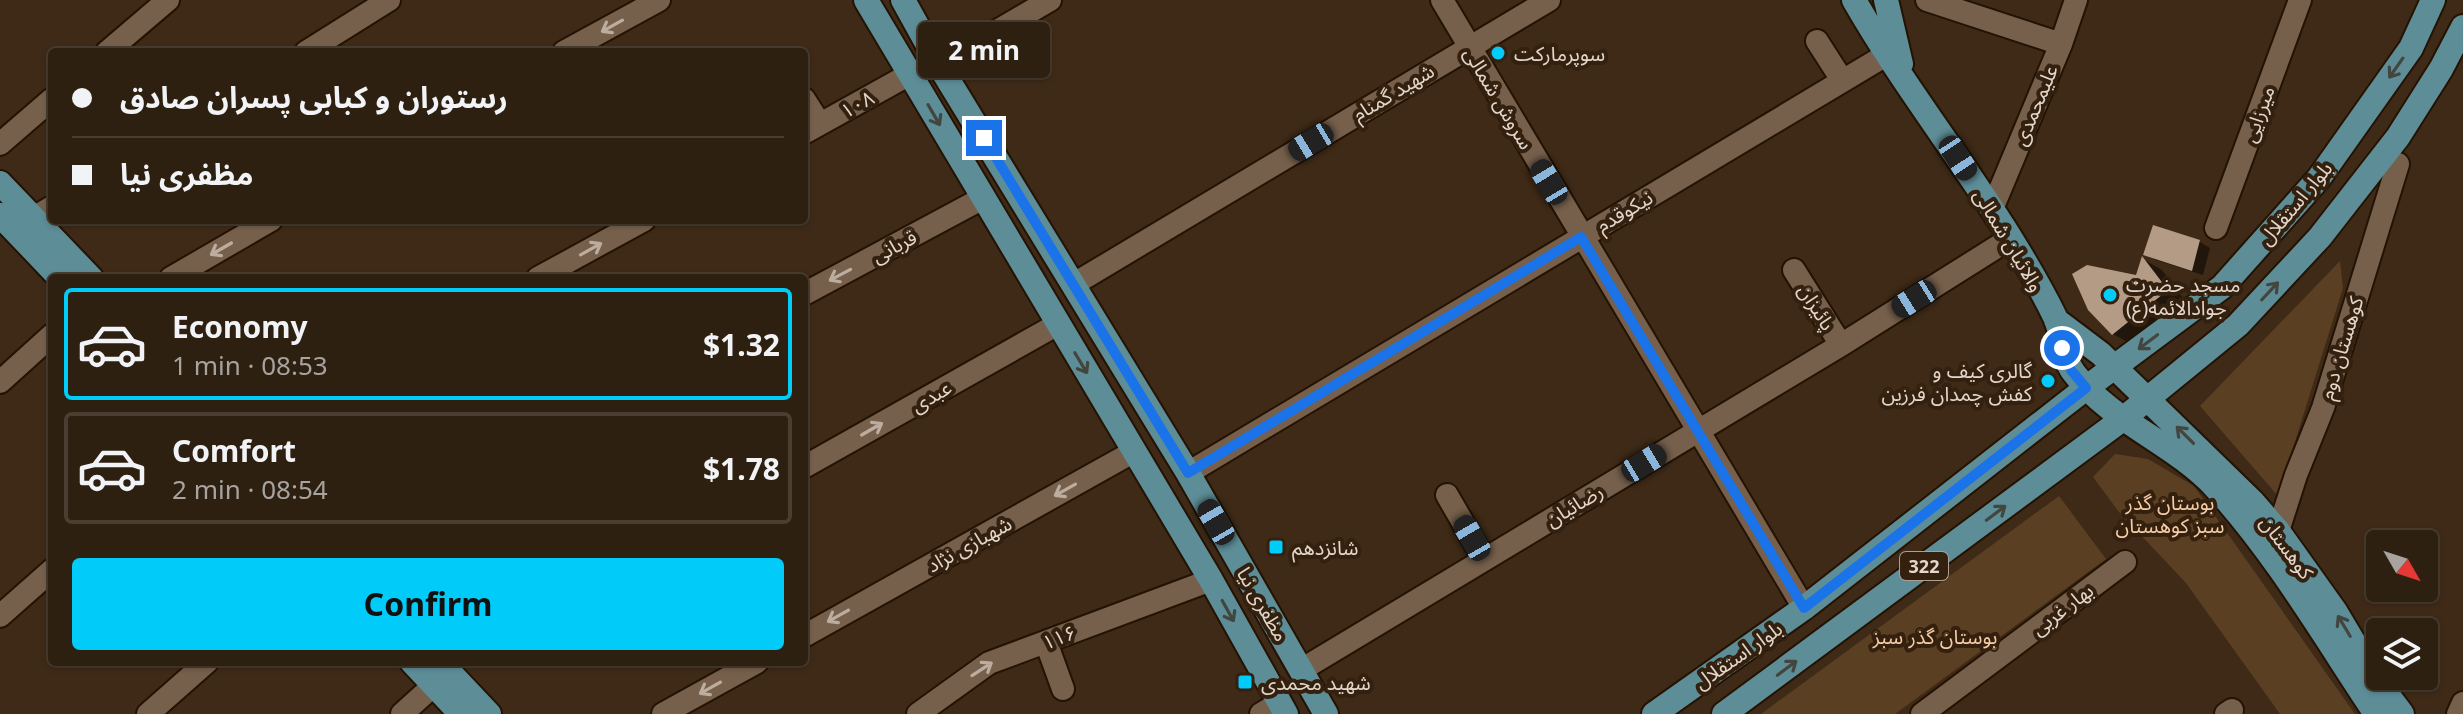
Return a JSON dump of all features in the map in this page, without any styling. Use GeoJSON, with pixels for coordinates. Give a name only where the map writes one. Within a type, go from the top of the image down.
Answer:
{"type":"FeatureCollection","features":[{"type":"Feature","properties":{"kind":"main road","name":"مظفری نیا"},"geometry":{"type":"LineString","coordinates":[[866,0],[1211,580],[1275,710]]}},
{"type":"Feature","properties":{"kind":"main road","name":"مظفری نیا"},"geometry":{"type":"LineString","coordinates":[[903,0],[939,65],[1188,473],[1326,714]]}},
{"type":"Feature","properties":{"kind":"main road","name":"والائیان شمالی"},"geometry":{"type":"LineString","coordinates":[[1854,0],[2011,238],[2056,320],[2071,370],[2086,388]]}},
{"type":"Feature","properties":{"kind":"main road","name":"والائیان شمالی"},"geometry":{"type":"LineString","coordinates":[[1886,0],[1891,52]]}},
{"type":"Feature","properties":{"kind":"main road","name":"بلوار استقلال"},"geometry":{"type":"LineString","coordinates":[[1654,714],[1804,608],[2086,388],[2222,287],[2319,178],[2411,48],[2433,0]]}},
{"type":"Feature","properties":{"kind":"main road","name":"بلوار استقلال"},"geometry":{"type":"LineString","coordinates":[[1724,714],[2124,418],[2238,325],[2320,237],[2398,137],[2441,69],[2463,27]]}},
{"type":"Feature","properties":{"kind":"main road"},"geometry":{"type":"LineString","coordinates":[[0,183],[44,212]]}},
{"type":"Feature","properties":{"kind":"main road"},"geometry":{"type":"LineString","coordinates":[[0,215],[56,274]]}},
{"type":"Feature","properties":{"kind":"main road"},"geometry":{"type":"LineString","coordinates":[[53,224],[88,274]]}},
{"type":"Feature","properties":{"kind":"main road","name":"والائیان شمالی"},"geometry":{"type":"LineString","coordinates":[[2056,320],[2101,354],[2114,368]]}},
{"type":"Feature","properties":{"kind":"main road","name":"کوهستان"},"geometry":{"type":"LineString","coordinates":[[2114,368],[2253,502],[2278,531],[2402,714]]}},
{"type":"Feature","properties":{"kind":"main road","name":"کوهستان"},"geometry":{"type":"LineString","coordinates":[[2086,388],[2205,477],[2268,555],[2329,640],[2376,714]]}},
{"type":"Feature","properties":{"kind":"main road"},"geometry":{"type":"LineString","coordinates":[[2268,555],[2278,531]]}},
{"type":"Feature","properties":{"kind":"main road"},"geometry":{"type":"LineString","coordinates":[[445,670],[461,714]]}},
{"type":"Feature","properties":{"kind":"main road"},"geometry":{"type":"LineString","coordinates":[[445,670],[489,714]]}},
{"type":"Feature","properties":{"kind":"street"},"geometry":{"type":"LineString","coordinates":[[112,48],[168,0]]}},
{"type":"Feature","properties":{"kind":"street"},"geometry":{"type":"LineString","coordinates":[[571,48],[659,0]]}},
{"type":"Feature","properties":{"kind":"street"},"geometry":{"type":"LineString","coordinates":[[939,65],[1050,0]]}},
{"type":"Feature","properties":{"kind":"street","name":"سروش شمالی"},"geometry":{"type":"LineString","coordinates":[[1442,0],[1804,608]]}},
{"type":"Feature","properties":{"kind":"street","name":"شهید گمنام"},"geometry":{"type":"LineString","coordinates":[[1074,284],[1549,0]]}},
{"type":"Feature","properties":{"kind":"street"},"geometry":{"type":"LineString","coordinates":[[1927,0],[2061,44]]}},
{"type":"Feature","properties":{"kind":"street","name":"علیمحمدی"},"geometry":{"type":"LineString","coordinates":[[1992,209],[2061,44],[2076,0]]}},
{"type":"Feature","properties":{"kind":"street","name":"میرزایی"},"geometry":{"type":"LineString","coordinates":[[2216,228],[2300,0]]}},
{"type":"Feature","properties":{"kind":"street"},"geometry":{"type":"LineString","coordinates":[[312,48],[383,2]]}},
{"type":"Feature","properties":{"kind":"street"},"geometry":{"type":"LineString","coordinates":[[1817,41],[1842,80]]}},
{"type":"Feature","properties":{"kind":"street","name":"نیکوقدم"},"geometry":{"type":"LineString","coordinates":[[1188,473],[1891,52]]}},
{"type":"Feature","properties":{"kind":"street","name":"۱۰۸"},"geometry":{"type":"LineString","coordinates":[[812,128],[910,74]]}},
{"type":"Feature","properties":{"kind":"street"},"geometry":{"type":"LineString","coordinates":[[0,144],[48,102]]}},
{"type":"Feature","properties":{"kind":"street","name":"کوهستان دوم"},"geometry":{"type":"LineString","coordinates":[[2278,531],[2323,408],[2398,164]]}},
{"type":"Feature","properties":{"kind":"street","name":"قربانی"},"geometry":{"type":"LineString","coordinates":[[808,292],[983,198]]}},
{"type":"Feature","properties":{"kind":"street"},"geometry":{"type":"LineString","coordinates":[[178,274],[264,224]]}},
{"type":"Feature","properties":{"kind":"street"},"geometry":{"type":"LineString","coordinates":[[545,274],[637,224]]}},
{"type":"Feature","properties":{"kind":"street","name":"رضائیان"},"geometry":{"type":"LineString","coordinates":[[1301,670],[1841,345],[2011,238]]}},
{"type":"Feature","properties":{"kind":"street","name":"پائیزان"},"geometry":{"type":"LineString","coordinates":[[1794,270],[1841,345]]}},
{"type":"Feature","properties":{"kind":"street","name":"عبدی"},"geometry":{"type":"LineString","coordinates":[[808,465],[1058,324]]}},
{"type":"Feature","properties":{"kind":"street"},"geometry":{"type":"LineString","coordinates":[[0,382],[48,339]]}},
{"type":"Feature","properties":{"kind":"street","name":"شهبازی نژاد"},"geometry":{"type":"LineString","coordinates":[[808,634],[1133,452]]}},
{"type":"Feature","properties":{"kind":"street"},"geometry":{"type":"LineString","coordinates":[[1447,495],[1484,559]]}},
{"type":"Feature","properties":{"kind":"street","name":"بهار غربی"},"geometry":{"type":"LineString","coordinates":[[1922,714],[2125,562]]}},
{"type":"Feature","properties":{"kind":"street"},"geometry":{"type":"LineString","coordinates":[[0,616],[48,574]]}},
{"type":"Feature","properties":{"kind":"street","name":"۱۱۶"},"geometry":{"type":"LineString","coordinates":[[930,710],[989,663],[1211,580]]}},
{"type":"Feature","properties":{"kind":"street"},"geometry":{"type":"LineString","coordinates":[[1046,642],[1063,689]]}},
{"type":"Feature","properties":{"kind":"street"},"geometry":{"type":"LineString","coordinates":[[148,714],[202,666]]}},
{"type":"Feature","properties":{"kind":"street"},"geometry":{"type":"LineString","coordinates":[[663,714],[750,666]]}},
{"type":"Feature","properties":{"kind":"street"},"geometry":{"type":"LineString","coordinates":[[402,714],[445,670]]}},
{"type":"Feature","properties":{"kind":"street"},"geometry":{"type":"LineString","coordinates":[[2458,714],[2463,703]]}},
{"type":"Feature","properties":{"kind":"green space"},"geometry":{"type":"Polygon","coordinates":[[[2340,261],[2343,288],[2278,496],[2200,406],[2340,261]]]}},
{"type":"Feature","properties":{"kind":"green space","name":"بوستان گذر سبز کوهستان"},"geometry":{"type":"Polygon","coordinates":[[[2115,454],[2148,459],[2194,486],[2355,714],[2280,714],[2186,583],[2119,512],[2093,477],[2115,454]]]}},
{"type":"Feature","properties":{"kind":"green space","name":"بوستان گذر سبز"},"geometry":{"type":"Polygon","coordinates":[[[2059,496],[2106,559],[1895,714],[1761,714],[2059,496]]]}},
{"type":"Feature","properties":{"kind":"building"},"geometry":{"type":"Polygon","coordinates":[[[2153,225],[2200,240],[2192,271],[2143,255],[2153,225]]]}},
{"type":"Feature","properties":{"kind":"building","name":"مسجد حضرت جوادالائمه(ع)"},"geometry":{"type":"Polygon","coordinates":[[[2142,256],[2168,290],[2112,335],[2088,310],[2072,274],[2087,265],[2136,275],[2142,256]]]}},
{"type":"Feature","properties":{"kind":"place","name":"سوپرمارکت"},"geometry":{"type":"Point","coordinates":[1498,53]}},
{"type":"Feature","properties":{"kind":"place","name":"مسجد حضرت جوادالائمه(ع)"},"geometry":{"type":"Point","coordinates":[2110,295]}},
{"type":"Feature","properties":{"kind":"place","name":"گالری کیف و کفش چمدان فرزین"},"geometry":{"type":"Point","coordinates":[2048,381]}},
{"type":"Feature","properties":{"kind":"place","name":"شانزدهم"},"geometry":{"type":"Point","coordinates":[1276,547]}},
{"type":"Feature","properties":{"kind":"place","name":"شهید محمدی"},"geometry":{"type":"Point","coordinates":[1245,682]}},
{"type":"Feature","properties":{"kind":"route"},"geometry":{"type":"LineString","coordinates":[[984,138],[1188,473],[1581,237],[1804,608],[2086,388],[2071,370],[2062,348]]}}]}
